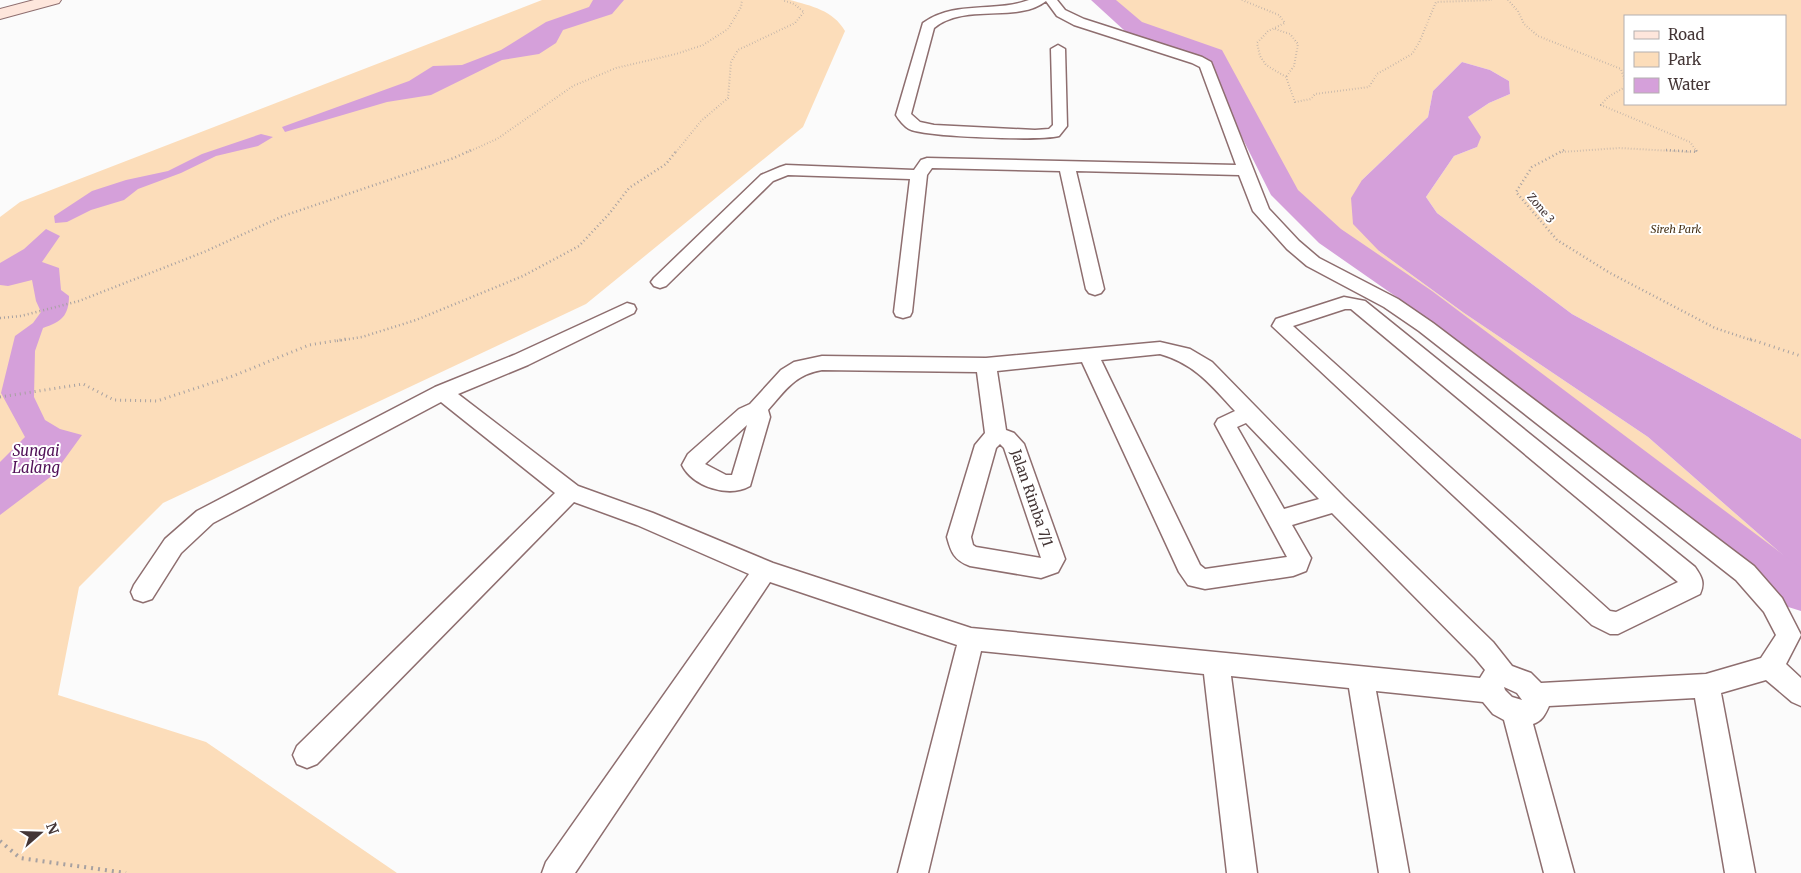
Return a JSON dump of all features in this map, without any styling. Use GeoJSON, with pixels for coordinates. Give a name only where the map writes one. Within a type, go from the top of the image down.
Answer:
{"type":"FeatureCollection","features":[{"type":"Feature","properties":{"kind":"street"},"geometry":{"type":"LineString","coordinates":[[0,6],[21,0]]}},
{"type":"Feature","properties":{"kind":"street"},"geometry":{"type":"LineString","coordinates":[[0,14],[53,0]]}},
{"type":"Feature","properties":{"kind":"street"},"geometry":{"type":"LineString","coordinates":[[1040,0],[1015,7],[951,12],[935,18],[928,26],[903,115],[915,126],[934,129],[1035,135],[1054,133],[1060,126],[1058,49]]}},
{"type":"Feature","properties":{"kind":"street"},"geometry":{"type":"LineString","coordinates":[[1050,0],[1061,13],[1079,22],[1197,60],[1206,65],[1262,211],[1293,245],[1314,262],[1391,303],[1443,340],[1745,573],[1773,605],[1789,636],[1770,667],[1706,686],[1525,704]]}},
{"type":"Feature","properties":{"kind":"street"},"geometry":{"type":"LineString","coordinates":[[903,312],[919,175],[928,163],[1246,170]]}},
{"type":"Feature","properties":{"kind":"street"},"geometry":{"type":"LineString","coordinates":[[1067,166],[1095,289]]}},
{"type":"Feature","properties":{"kind":"street"},"geometry":{"type":"LineString","coordinates":[[660,282],[767,178],[786,170],[919,175]]}},
{"type":"Feature","properties":{"kind":"street"},"geometry":{"type":"LineString","coordinates":[[1351,303],[1358,306],[1412,349],[1686,574],[1691,580],[1691,587],[1618,623],[1610,623],[1601,618],[1281,326],[1300,318],[1351,303]]}},
{"type":"Feature","properties":{"kind":"street"},"geometry":{"type":"LineString","coordinates":[[143,592],[172,546],[205,517],[442,392],[521,360],[627,309]]}},
{"type":"Feature","properties":{"kind":"street"},"geometry":{"type":"LineString","coordinates":[[1412,349],[1443,340]]}},
{"type":"Feature","properties":{"kind":"street"},"geometry":{"type":"LineString","coordinates":[[757,409],[788,376],[801,367],[822,363],[986,365],[1160,348],[1183,354],[1205,367],[1336,503],[1484,650],[1497,683]]}},
{"type":"Feature","properties":{"kind":"street"},"geometry":{"type":"LineString","coordinates":[[1089,355],[1191,572],[1196,578],[1205,579],[1298,564],[1299,558],[1226,424],[1248,413]]}},
{"type":"Feature","properties":{"kind":"street"},"geometry":{"type":"LineString","coordinates":[[986,365],[996,435]]}},
{"type":"Feature","properties":{"kind":"street"},"geometry":{"type":"LineString","coordinates":[[442,392],[570,492],[645,519],[765,570],[970,639],[1360,678],[1497,683],[1516,678],[1522,682],[1559,873]]}},
{"type":"Feature","properties":{"kind":"street","name":"Jalan Rimba 7/1"},"geometry":{"type":"LineString","coordinates":[[996,435],[1006,438],[1013,444],[1053,559],[1050,565],[1041,568],[970,556],[962,550],[959,537],[986,445],[996,435]]}},
{"type":"Feature","properties":{"kind":"street"},"geometry":{"type":"LineString","coordinates":[[307,755],[570,492]]}},
{"type":"Feature","properties":{"kind":"street"},"geometry":{"type":"LineString","coordinates":[[1278,520],[1336,503]]}},
{"type":"Feature","properties":{"kind":"street"},"geometry":{"type":"LineString","coordinates":[[1621,520],[1655,504]]}},
{"type":"Feature","properties":{"kind":"street"},"geometry":{"type":"LineString","coordinates":[[557,873],[765,570]]}},
{"type":"Feature","properties":{"kind":"street"},"geometry":{"type":"LineString","coordinates":[[912,873],[970,639]]}},
{"type":"Feature","properties":{"kind":"street"},"geometry":{"type":"LineString","coordinates":[[1216,663],[1242,873]]}},
{"type":"Feature","properties":{"kind":"street"},"geometry":{"type":"LineString","coordinates":[[1770,667],[1801,694]]}},
{"type":"Feature","properties":{"kind":"street"},"geometry":{"type":"LineString","coordinates":[[1360,678],[1394,873]]}},
{"type":"Feature","properties":{"kind":"street"},"geometry":{"type":"LineString","coordinates":[[1706,686],[1740,873]]}},
{"type":"Feature","properties":{"kind":"path"},"geometry":{"type":"LineString","coordinates":[[0,318],[21,316],[79,301],[204,252],[283,216],[454,158],[497,139],[573,86],[616,68],[676,54],[703,44],[728,29],[741,7],[742,0]]}},
{"type":"Feature","properties":{"kind":"path"},"geometry":{"type":"LineString","coordinates":[[0,397],[83,384],[114,400],[156,401],[233,376],[309,345],[362,337],[416,320],[523,276],[579,246],[609,214],[629,188],[666,164],[701,122],[728,98],[730,62],[738,50],[794,23],[804,12],[794,4],[782,0]]}},
{"type":"Feature","properties":{"kind":"path"},"geometry":{"type":"LineString","coordinates":[[1242,0],[1279,15],[1285,23],[1268,31],[1257,43],[1259,56],[1270,70],[1286,77],[1295,102],[1311,99],[1315,94],[1369,87],[1377,74],[1412,54],[1419,43],[1436,2],[1492,0]]}},
{"type":"Feature","properties":{"kind":"path"},"geometry":{"type":"LineString","coordinates":[[1508,0],[1518,11],[1524,24],[1538,36],[1622,68],[1624,77]]}},
{"type":"Feature","properties":{"kind":"path"},"geometry":{"type":"LineString","coordinates":[[1275,29],[1290,34],[1298,44],[1294,66],[1286,77]]}},
{"type":"Feature","properties":{"kind":"path","name":"Zone 3"},"geometry":{"type":"LineString","coordinates":[[1624,88],[1608,96],[1601,105],[1690,142],[1697,152],[1619,148],[1564,150],[1532,167],[1516,192],[1557,240],[1610,274],[1715,328],[1801,356]]}},
{"type":"Feature","properties":{"kind":"path"},"geometry":{"type":"LineString","coordinates":[[0,841],[20,858],[126,873]]}},
{"type":"Feature","properties":{"kind":"green space"},"geometry":{"type":"Polygon","coordinates":[[[542,0],[790,0],[821,10],[834,18],[845,31],[803,127],[586,304],[163,503],[79,587],[58,695],[206,742],[397,873],[0,873],[0,217],[20,202],[542,0]]]}},
{"type":"Feature","properties":{"kind":"green space","name":"Sireh Park"},"geometry":{"type":"Polygon","coordinates":[[[1102,0],[1801,0],[1801,439],[1572,314],[1437,213],[1426,197],[1454,156],[1477,147],[1468,117],[1489,103],[1510,94],[1509,81],[1490,70],[1462,62],[1433,91],[1428,117],[1362,180],[1379,251],[1464,313],[1648,437],[1801,571],[1801,593],[1420,298],[1330,236],[1286,195],[1213,55],[1134,27],[1102,0]]]}},
{"type":"Feature","properties":{"kind":"water"},"geometry":{"type":"Polygon","coordinates":[[[593,0],[624,0],[612,14],[563,30],[556,43],[539,54],[502,60],[431,95],[387,102],[285,132],[282,127],[409,81],[433,66],[462,65],[501,50],[546,22],[589,7],[593,0]]]}},
{"type":"Feature","properties":{"kind":"water"},"geometry":{"type":"Polygon","coordinates":[[[1462,62],[1490,70],[1509,81],[1510,94],[1489,103],[1468,117],[1481,137],[1477,147],[1454,156],[1426,197],[1437,213],[1572,314],[1801,439],[1801,571],[1648,437],[1464,313],[1379,251],[1353,224],[1351,198],[1362,180],[1428,117],[1433,91],[1462,62]]]}},
{"type":"Feature","properties":{"kind":"water"},"geometry":{"type":"Polygon","coordinates":[[[261,134],[273,137],[258,146],[216,156],[181,173],[138,189],[124,200],[91,210],[67,222],[55,223],[54,216],[92,191],[126,180],[168,171],[202,154],[261,134]]]}},
{"type":"Feature","properties":{"kind":"water","name":"Sungai Lalang"},"geometry":{"type":"Polygon","coordinates":[[[46,229],[60,236],[42,262],[59,268],[61,290],[69,296],[69,303],[66,313],[59,321],[43,328],[35,351],[34,397],[45,420],[60,429],[82,435],[53,475],[0,515],[0,462],[25,437],[1,393],[15,336],[33,323],[41,312],[36,301],[32,280],[8,286],[0,285],[0,263],[24,249],[46,229]]]}},
{"type":"Feature","properties":{"kind":"waterway"},"geometry":{"type":"LineString","coordinates":[[1102,0],[1134,27],[1213,55],[1286,195],[1330,236],[1420,298],[1801,593]]}}]}
